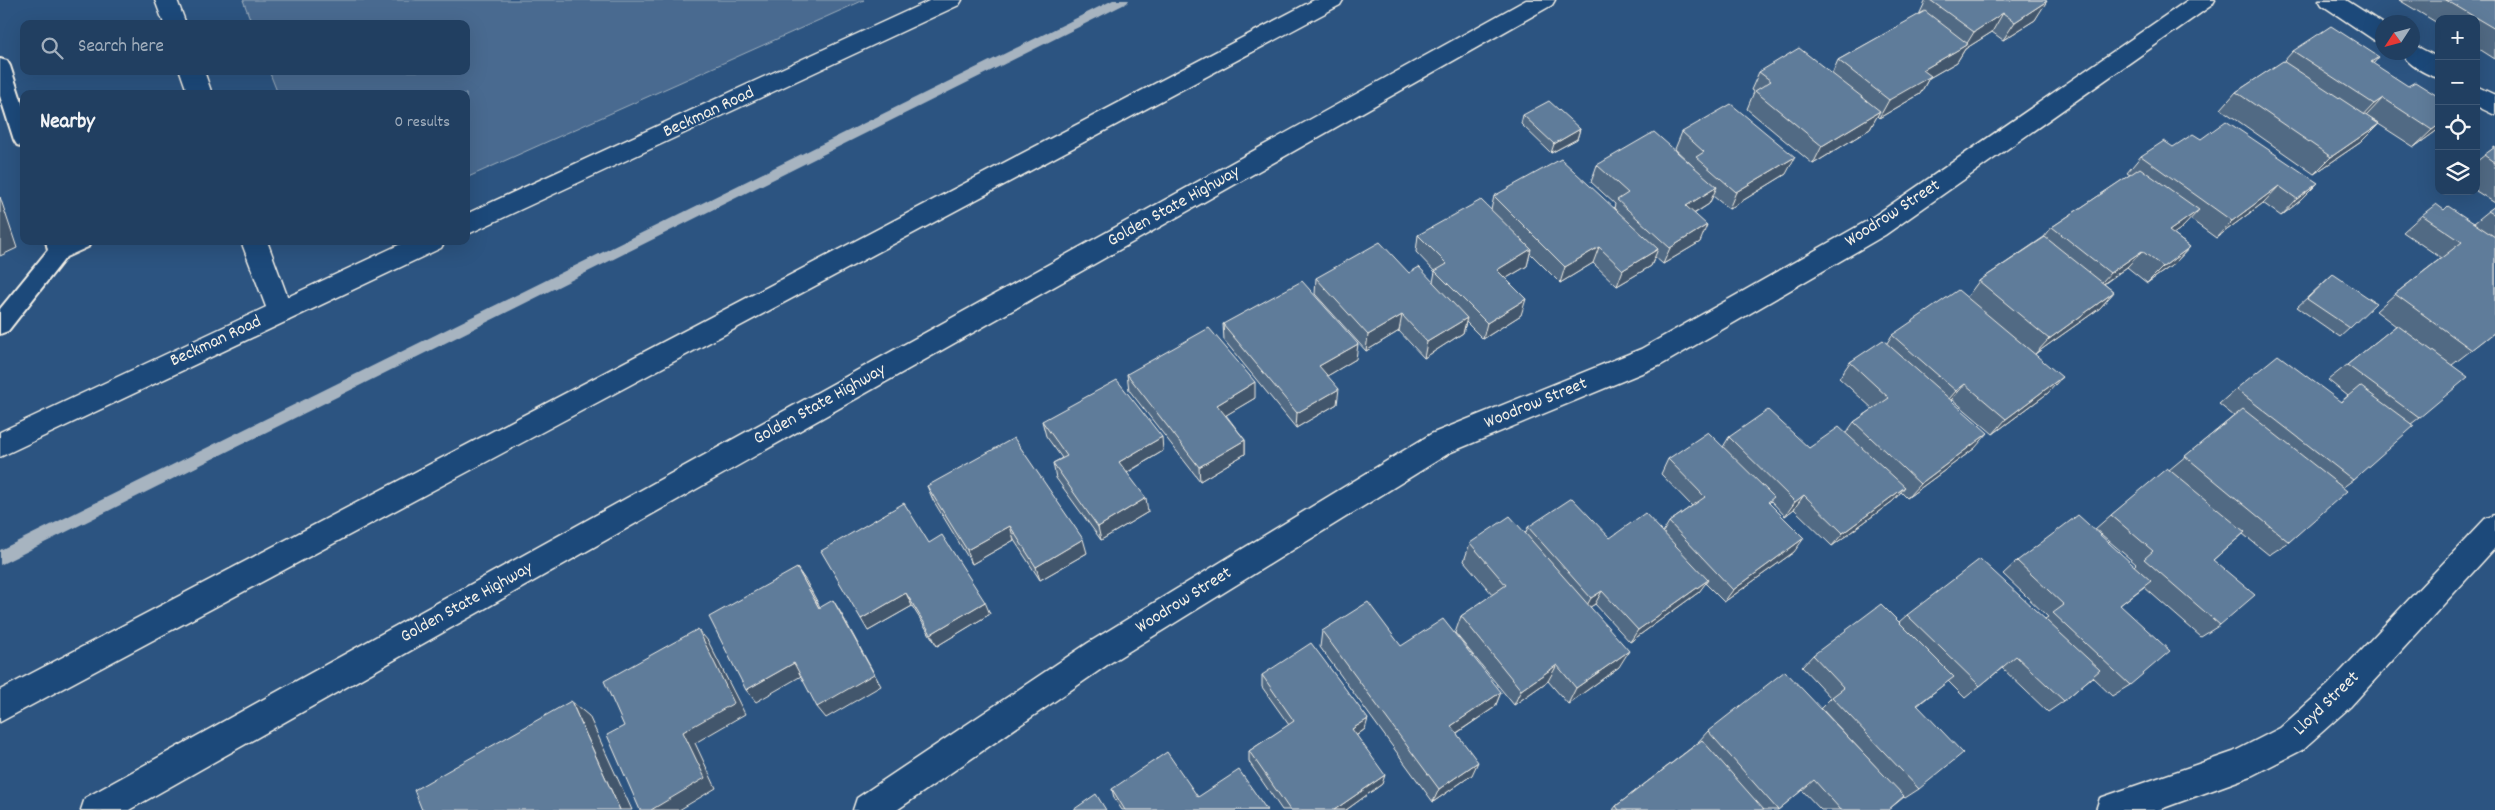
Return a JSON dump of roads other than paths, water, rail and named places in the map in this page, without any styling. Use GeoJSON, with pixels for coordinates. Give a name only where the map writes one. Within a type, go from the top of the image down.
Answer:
{"type":"FeatureCollection","features":[{"type":"Feature","properties":{"kind":"main road"},"geometry":{"type":"LineString","coordinates":[[166,0],[174,20]]}},
{"type":"Feature","properties":{"kind":"main road","name":"Beckman Road"},"geometry":{"type":"LineString","coordinates":[[470,224],[951,0]]}},
{"type":"Feature","properties":{"kind":"main road"},"geometry":{"type":"LineString","coordinates":[[0,707],[1332,0]]}},
{"type":"Feature","properties":{"kind":"main road","name":"Golden State Highway"},"geometry":{"type":"LineString","coordinates":[[97,810],[1544,0]]}},
{"type":"Feature","properties":{"kind":"main road","name":"Woodrow Street"},"geometry":{"type":"LineString","coordinates":[[869,810],[1099,653],[1441,443],[1651,357],[1876,228],[2204,0]]}},
{"type":"Feature","properties":{"kind":"main road"},"geometry":{"type":"LineString","coordinates":[[2330,0],[2375,29]]}},
{"type":"Feature","properties":{"kind":"main road"},"geometry":{"type":"LineString","coordinates":[[2420,57],[2435,67]]}},
{"type":"Feature","properties":{"kind":"main road"},"geometry":{"type":"LineString","coordinates":[[193,75],[199,90]]}},
{"type":"Feature","properties":{"kind":"main road"},"geometry":{"type":"LineString","coordinates":[[2480,97],[2495,106]]}},
{"type":"Feature","properties":{"kind":"main road"},"geometry":{"type":"LineString","coordinates":[[255,245],[280,312]]}},
{"type":"Feature","properties":{"kind":"main road","name":"Beckman Road"},"geometry":{"type":"LineString","coordinates":[[0,445],[423,245]]}},
{"type":"Feature","properties":{"kind":"main road","name":"Lloyd Street"},"geometry":{"type":"LineString","coordinates":[[2112,810],[2240,765],[2291,739],[2339,696],[2495,528]]}},
{"type":"Feature","properties":{"kind":"lane"},"geometry":{"type":"LineString","coordinates":[[0,66],[20,128]]}},
{"type":"Feature","properties":{"kind":"lane"},"geometry":{"type":"LineString","coordinates":[[0,325],[58,246]]}},
{"type":"Feature","properties":{"kind":"waterway"},"geometry":{"type":"LineString","coordinates":[[0,558],[1123,0]]}}]}
